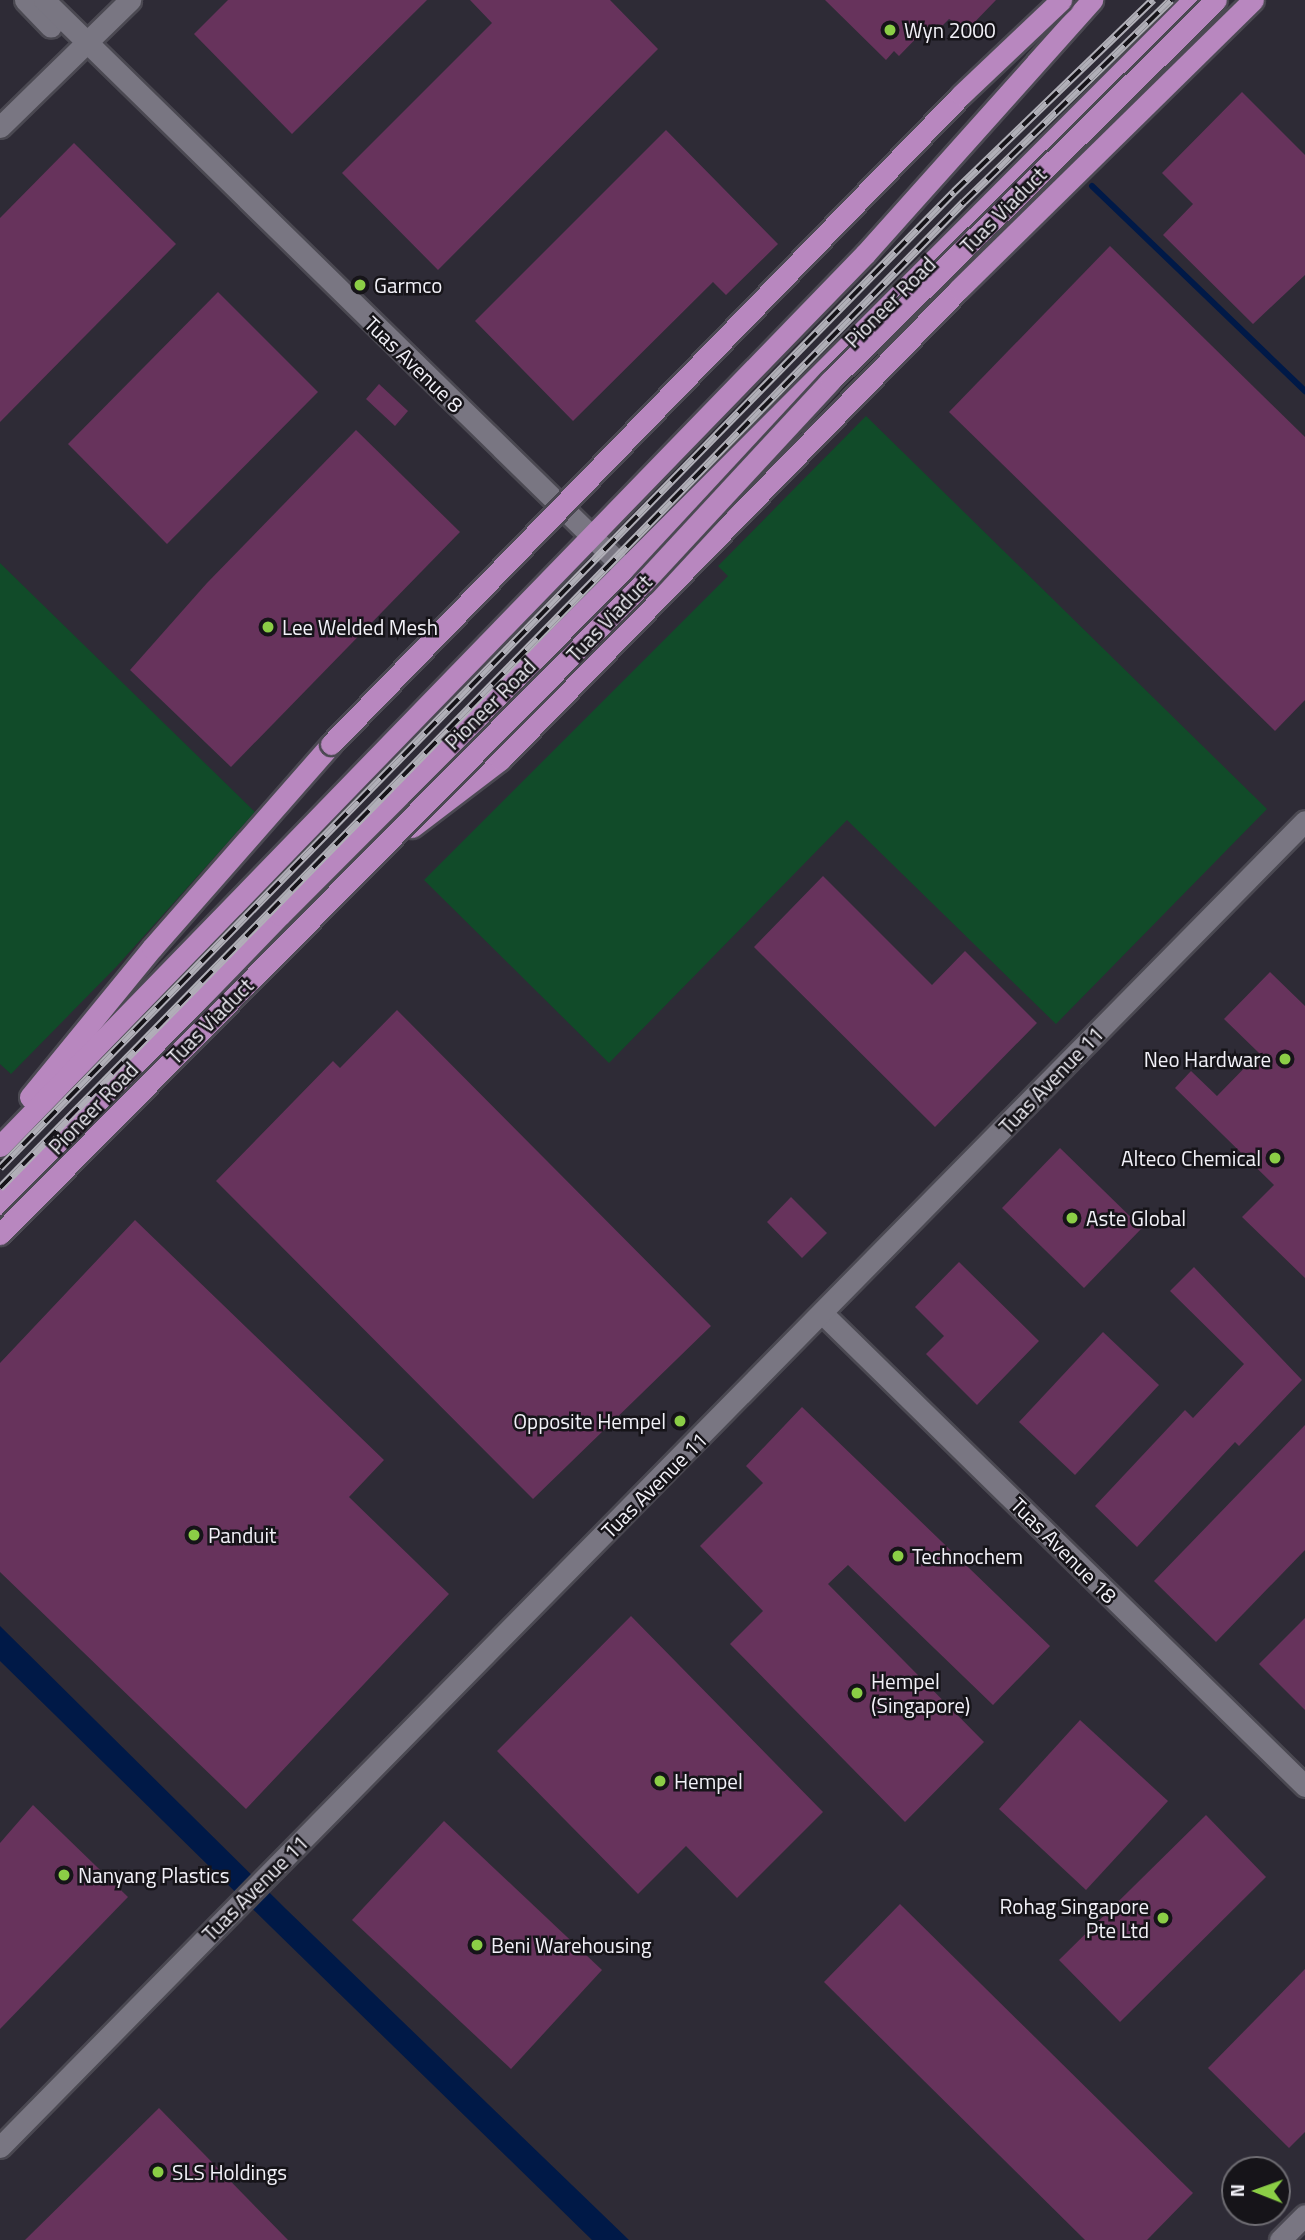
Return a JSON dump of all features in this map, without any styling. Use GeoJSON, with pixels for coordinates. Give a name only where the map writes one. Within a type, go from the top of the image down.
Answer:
{"type":"FeatureCollection","features":[{"type":"Feature","properties":{"kind":"main road"},"geometry":{"type":"LineString","coordinates":[[0,1130],[152,948],[331,744],[951,105],[1061,0]]}},
{"type":"Feature","properties":{"kind":"main road","name":"Pioneer Road"},"geometry":{"type":"LineString","coordinates":[[0,1146],[865,254],[1092,0]]}},
{"type":"Feature","properties":{"kind":"main road","name":"Pioneer Road"},"geometry":{"type":"LineString","coordinates":[[0,1204],[280,915],[1193,0]]}},
{"type":"Feature","properties":{"kind":"main road","name":"Tuas Viaduct"},"geometry":{"type":"LineString","coordinates":[[0,1234],[643,583],[830,381],[1216,0]]}},
{"type":"Feature","properties":{"kind":"main road"},"geometry":{"type":"LineString","coordinates":[[280,915],[369,859],[500,760],[940,309],[1253,0]]}},
{"type":"Feature","properties":{"kind":"street","name":"Tuas Avenue 8"},"geometry":{"type":"LineString","coordinates":[[25,0],[82,48],[202,158],[625,569]]}},
{"type":"Feature","properties":{"kind":"street","name":"Tuas Avenue 8"},"geometry":{"type":"LineString","coordinates":[[44,0],[82,48]]}},
{"type":"Feature","properties":{"kind":"street"},"geometry":{"type":"LineString","coordinates":[[0,127],[130,0]]}},
{"type":"Feature","properties":{"kind":"street","name":"Tuas Avenue 11"},"geometry":{"type":"LineString","coordinates":[[0,2147],[823,1314],[1305,821]]}},
{"type":"Feature","properties":{"kind":"street","name":"Tuas Avenue 18"},"geometry":{"type":"LineString","coordinates":[[823,1314],[1305,1786]]}},
{"type":"Feature","properties":{"kind":"street"},"geometry":{"type":"LineString","coordinates":[[1280,2240],[1305,2215]]}},
{"type":"Feature","properties":{"kind":"green space"},"geometry":{"type":"Polygon","coordinates":[[[866,416],[1267,809],[1056,1024],[847,820],[609,1063],[424,880],[728,576],[718,566],[866,416]]]}},
{"type":"Feature","properties":{"kind":"green space"},"geometry":{"type":"Polygon","coordinates":[[[0,563],[255,812],[117,966],[11,1074],[0,1064],[0,563]]]}},
{"type":"Feature","properties":{"kind":"water"},"geometry":{"type":"Polygon","coordinates":[[[0,1626],[286,1909],[629,2240],[592,2240],[270,1926],[0,1661],[0,1626]]]}},
{"type":"Feature","properties":{"kind":"building"},"geometry":{"type":"Polygon","coordinates":[[[228,0],[427,0],[292,134],[194,34],[228,0]]]}},
{"type":"Feature","properties":{"kind":"building"},"geometry":{"type":"Polygon","coordinates":[[[470,0],[610,0],[658,49],[438,270],[342,173],[492,23],[470,0]]]}},
{"type":"Feature","properties":{"kind":"building","name":"Wyn 2000"},"geometry":{"type":"Polygon","coordinates":[[[825,0],[996,0],[968,29],[949,19],[936,32],[929,25],[899,56],[894,51],[886,60],[825,0]]]}},
{"type":"Feature","properties":{"kind":"building"},"geometry":{"type":"Polygon","coordinates":[[[1242,92],[1305,155],[1305,275],[1253,324],[1163,235],[1193,204],[1162,173],[1242,92]]]}},
{"type":"Feature","properties":{"kind":"building"},"geometry":{"type":"Polygon","coordinates":[[[666,130],[778,244],[726,295],[713,282],[573,421],[475,321],[666,130]]]}},
{"type":"Feature","properties":{"kind":"building"},"geometry":{"type":"Polygon","coordinates":[[[74,143],[176,244],[0,422],[0,218],[74,143]]]}},
{"type":"Feature","properties":{"kind":"building"},"geometry":{"type":"Polygon","coordinates":[[[1110,246],[1305,437],[1305,700],[1275,731],[949,412],[1110,246]]]}},
{"type":"Feature","properties":{"kind":"building"},"geometry":{"type":"Polygon","coordinates":[[[218,292],[318,392],[167,544],[68,444],[218,292]]]}},
{"type":"Feature","properties":{"kind":"building"},"geometry":{"type":"Polygon","coordinates":[[[379,384],[408,411],[395,426],[366,399],[379,384]]]}},
{"type":"Feature","properties":{"kind":"building","name":"Lee Welded Mesh"},"geometry":{"type":"Polygon","coordinates":[[[356,430],[460,532],[231,767],[130,670],[207,583],[356,430]]]}},
{"type":"Feature","properties":{"kind":"building"},"geometry":{"type":"Polygon","coordinates":[[[823,876],[932,985],[965,951],[1037,1023],[935,1127],[754,947],[823,876]]]}},
{"type":"Feature","properties":{"kind":"building","name":"Alteco Chemical"},"geometry":{"type":"Polygon","coordinates":[[[1270,972],[1305,1006],[1305,1278],[1242,1217],[1274,1185],[1175,1088],[1191,1071],[1217,1096],[1259,1053],[1224,1019],[1270,972]]]}},
{"type":"Feature","properties":{"kind":"building"},"geometry":{"type":"Polygon","coordinates":[[[397,1010],[711,1326],[533,1499],[216,1181],[333,1061],[340,1068],[397,1010]]]}},
{"type":"Feature","properties":{"kind":"building","name":"Aste Global"},"geometry":{"type":"Polygon","coordinates":[[[1060,1148],[1142,1228],[1084,1288],[1002,1208],[1060,1148]]]}},
{"type":"Feature","properties":{"kind":"building"},"geometry":{"type":"Polygon","coordinates":[[[791,1197],[827,1233],[802,1258],[767,1222],[791,1197]]]}},
{"type":"Feature","properties":{"kind":"building","name":"Panduit"},"geometry":{"type":"Polygon","coordinates":[[[135,1220],[384,1460],[349,1497],[449,1594],[246,1809],[0,1572],[0,1363],[135,1220]]]}},
{"type":"Feature","properties":{"kind":"building"},"geometry":{"type":"Polygon","coordinates":[[[959,1262],[1039,1341],[977,1405],[926,1354],[944,1336],[915,1307],[959,1262]]]}},
{"type":"Feature","properties":{"kind":"building"},"geometry":{"type":"Polygon","coordinates":[[[1194,1267],[1302,1380],[1239,1446],[1235,1442],[1137,1547],[1095,1506],[1185,1410],[1193,1418],[1244,1364],[1170,1291],[1194,1267]]]}},
{"type":"Feature","properties":{"kind":"building"},"geometry":{"type":"Polygon","coordinates":[[[1103,1332],[1159,1385],[1075,1475],[1019,1422],[1103,1332]]]}},
{"type":"Feature","properties":{"kind":"building"},"geometry":{"type":"Polygon","coordinates":[[[802,1407],[1050,1646],[993,1705],[848,1565],[828,1584],[984,1742],[905,1822],[730,1644],[763,1611],[700,1546],[763,1483],[746,1466],[802,1407]]]}},
{"type":"Feature","properties":{"kind":"building"},"geometry":{"type":"Polygon","coordinates":[[[1305,1425],[1305,1550],[1216,1642],[1154,1581],[1305,1425]]]}},
{"type":"Feature","properties":{"kind":"building","name":"Hempel"},"geometry":{"type":"Polygon","coordinates":[[[631,1616],[823,1812],[737,1898],[686,1846],[638,1894],[497,1751],[631,1616]]]}},
{"type":"Feature","properties":{"kind":"building"},"geometry":{"type":"Polygon","coordinates":[[[1305,1618],[1305,1710],[1259,1664],[1305,1618]]]}},
{"type":"Feature","properties":{"kind":"building"},"geometry":{"type":"Polygon","coordinates":[[[1080,1720],[1168,1801],[1086,1890],[999,1809],[1080,1720]]]}},
{"type":"Feature","properties":{"kind":"building"},"geometry":{"type":"Polygon","coordinates":[[[33,1805],[128,1897],[0,2029],[0,1843],[33,1805]]]}},
{"type":"Feature","properties":{"kind":"building","name":"Rohag Singapore Pte Ltd"},"geometry":{"type":"Polygon","coordinates":[[[1206,1815],[1266,1877],[1120,2022],[1059,1960],[1206,1815]]]}},
{"type":"Feature","properties":{"kind":"building","name":"Beni Warehousing"},"geometry":{"type":"Polygon","coordinates":[[[444,1821],[602,1970],[511,2069],[352,1920],[444,1821]]]}},
{"type":"Feature","properties":{"kind":"building"},"geometry":{"type":"Polygon","coordinates":[[[900,1904],[1193,2193],[1147,2240],[1085,2240],[824,1982],[900,1904]]]}},
{"type":"Feature","properties":{"kind":"building"},"geometry":{"type":"Polygon","coordinates":[[[1305,1969],[1305,2132],[1289,2148],[1208,2068],[1305,1969]]]}},
{"type":"Feature","properties":{"kind":"building","name":"SLS Holdings"},"geometry":{"type":"Polygon","coordinates":[[[159,2108],[288,2240],[25,2240],[159,2108]]]}},
{"type":"Feature","properties":{"kind":"waterway"},"geometry":{"type":"LineString","coordinates":[[1092,186],[1305,391]]}},
{"type":"Feature","properties":{"kind":"railway"},"geometry":{"type":"LineString","coordinates":[[0,1168],[954,192],[1153,0]]}},
{"type":"Feature","properties":{"kind":"railway"},"geometry":{"type":"LineString","coordinates":[[0,1188],[964,202],[1171,0]]}},
{"type":"Feature","properties":{"kind":"place","name":"Wyn 2000"},"geometry":{"type":"Point","coordinates":[890,30]}},
{"type":"Feature","properties":{"kind":"place","name":"Garmco"},"geometry":{"type":"Point","coordinates":[360,285]}},
{"type":"Feature","properties":{"kind":"place","name":"Lee Welded Mesh"},"geometry":{"type":"Point","coordinates":[268,627]}},
{"type":"Feature","properties":{"kind":"place","name":"Neo Hardware"},"geometry":{"type":"Point","coordinates":[1285,1059]}},
{"type":"Feature","properties":{"kind":"place","name":"Alteco Chemical"},"geometry":{"type":"Point","coordinates":[1275,1158]}},
{"type":"Feature","properties":{"kind":"place","name":"Aste Global"},"geometry":{"type":"Point","coordinates":[1072,1218]}},
{"type":"Feature","properties":{"kind":"place","name":"Opposite Hempel"},"geometry":{"type":"Point","coordinates":[680,1421]}},
{"type":"Feature","properties":{"kind":"place","name":"Panduit"},"geometry":{"type":"Point","coordinates":[194,1535]}},
{"type":"Feature","properties":{"kind":"place","name":"Technochem"},"geometry":{"type":"Point","coordinates":[898,1556]}},
{"type":"Feature","properties":{"kind":"place","name":"Hempel (Singapore)"},"geometry":{"type":"Point","coordinates":[857,1693]}},
{"type":"Feature","properties":{"kind":"place","name":"Hempel"},"geometry":{"type":"Point","coordinates":[660,1781]}},
{"type":"Feature","properties":{"kind":"place","name":"Nanyang Plastics"},"geometry":{"type":"Point","coordinates":[64,1875]}},
{"type":"Feature","properties":{"kind":"place","name":"Rohag Singapore Pte Ltd"},"geometry":{"type":"Point","coordinates":[1163,1918]}},
{"type":"Feature","properties":{"kind":"place","name":"Beni Warehousing"},"geometry":{"type":"Point","coordinates":[477,1945]}},
{"type":"Feature","properties":{"kind":"place","name":"SLS Holdings"},"geometry":{"type":"Point","coordinates":[158,2172]}}]}
